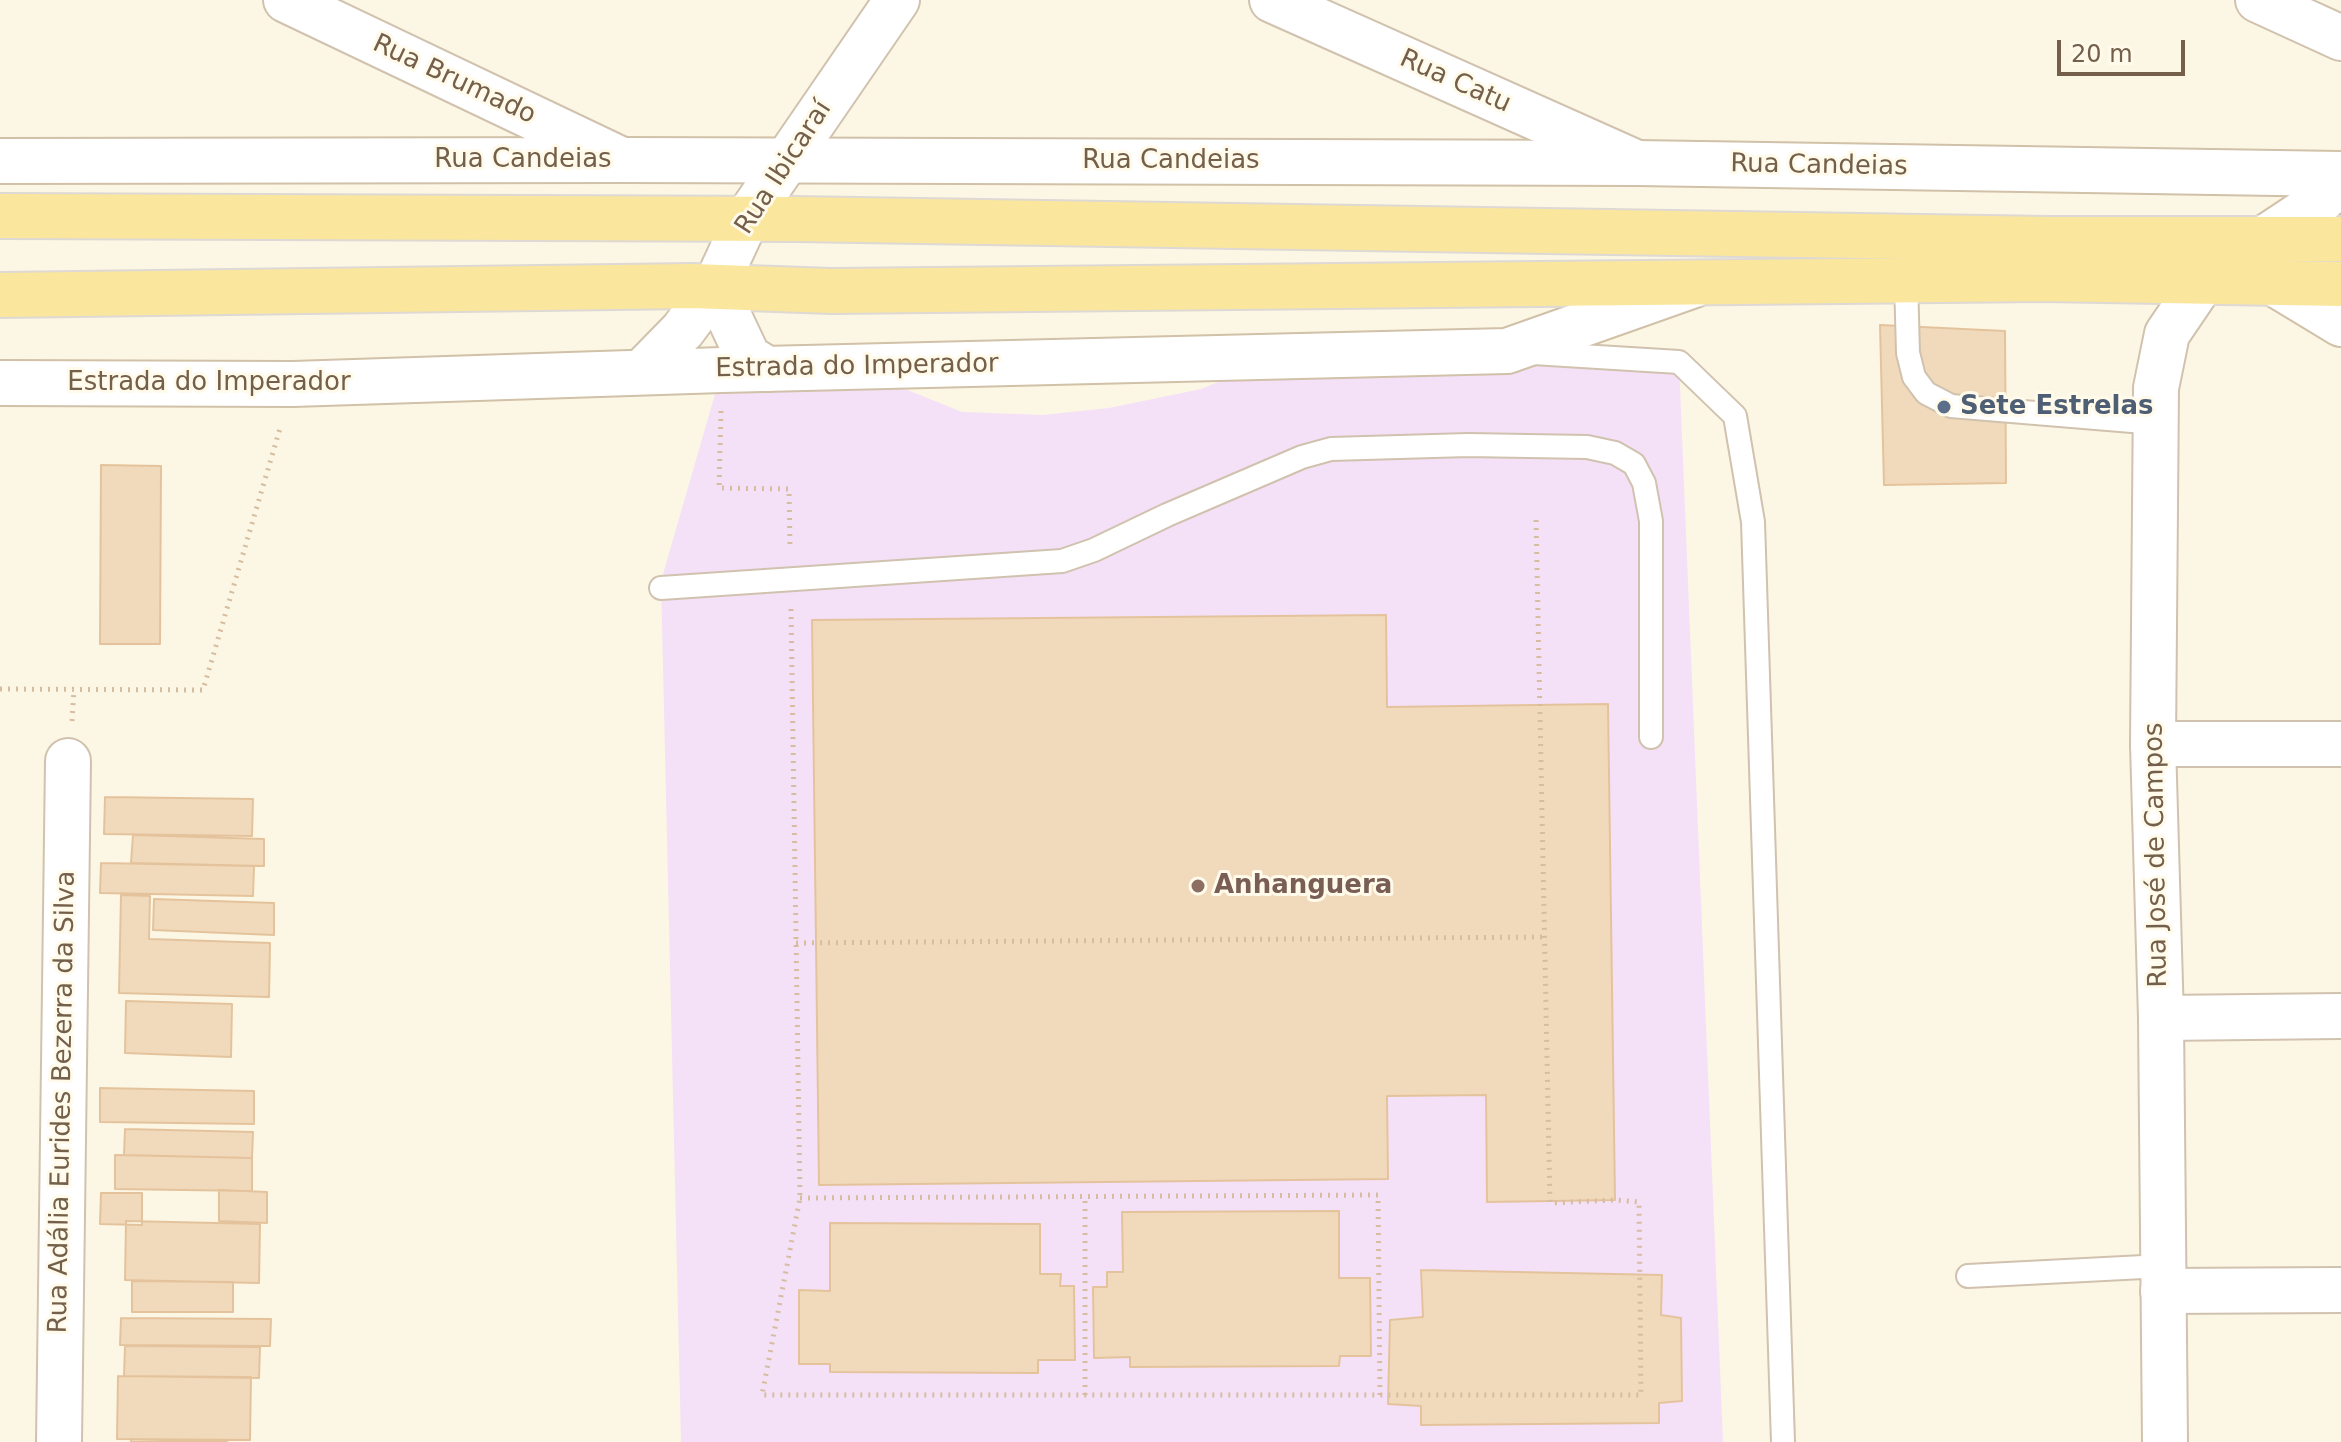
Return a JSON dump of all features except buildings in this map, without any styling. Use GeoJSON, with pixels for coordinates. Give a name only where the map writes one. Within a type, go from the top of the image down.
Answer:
{"type":"FeatureCollection","features":[{"type":"Feature","properties":{"kind":"main road","name":"Rua Brumado"},"geometry":{"type":"LineString","coordinates":[[286,0],[622,160]]}},
{"type":"Feature","properties":{"kind":"main road","name":"Rua Ibicaraí"},"geometry":{"type":"LineString","coordinates":[[642,372],[683,330],[715,287],[746,220],[897,0]]}},
{"type":"Feature","properties":{"kind":"main road","name":"Rua Catu"},"geometry":{"type":"LineString","coordinates":[[1272,0],[1637,163]]}},
{"type":"Feature","properties":{"kind":"main road"},"geometry":{"type":"LineString","coordinates":[[2258,0],[2341,38]]}},
{"type":"Feature","properties":{"kind":"main road","name":"Rua Candeias"},"geometry":{"type":"LineString","coordinates":[[0,161],[1637,163],[2341,174]]}},
{"type":"Feature","properties":{"kind":"main road"},"geometry":{"type":"LineString","coordinates":[[2203,281],[2319,202],[2341,183]]}},
{"type":"Feature","properties":{"kind":"main road"},"geometry":{"type":"LineString","coordinates":[[0,216],[808,219],[2341,239]]}},
{"type":"Feature","properties":{"kind":"main road"},"geometry":{"type":"LineString","coordinates":[[0,295],[715,287],[831,291],[1906,280],[2275,284],[2334,278]]}},
{"type":"Feature","properties":{"kind":"main road","name":"Rua José de Campos"},"geometry":{"type":"LineString","coordinates":[[2165,1442],[2161,1018],[2153,744],[2156,388],[2167,334],[2203,281]]}},
{"type":"Feature","properties":{"kind":"main road","name":"Estrada do Imperador"},"geometry":{"type":"LineString","coordinates":[[0,383],[293,384],[642,372],[1507,351],[1702,282]]}},
{"type":"Feature","properties":{"kind":"main road"},"geometry":{"type":"LineString","coordinates":[[2275,284],[2341,324]]}},
{"type":"Feature","properties":{"kind":"main road"},"geometry":{"type":"LineString","coordinates":[[715,287],[748,357],[767,369]]}},
{"type":"Feature","properties":{"kind":"main road"},"geometry":{"type":"LineString","coordinates":[[2153,744],[2341,744]]}},
{"type":"Feature","properties":{"kind":"main road","name":"Rua Adália Eurides Bezerra da Silva"},"geometry":{"type":"LineString","coordinates":[[59,1442],[68,761]]}},
{"type":"Feature","properties":{"kind":"main road"},"geometry":{"type":"LineString","coordinates":[[2161,1018],[2341,1016]]}},
{"type":"Feature","properties":{"kind":"main road"},"geometry":{"type":"LineString","coordinates":[[2163,1278],[2341,1290]]}},
{"type":"Feature","properties":{"kind":"lane"},"geometry":{"type":"LineString","coordinates":[[1906,280],[1908,353],[1914,377],[1926,393],[1951,406],[2156,423]]}},
{"type":"Feature","properties":{"kind":"lane"},"geometry":{"type":"LineString","coordinates":[[1507,351],[1679,362],[1735,416],[1753,522],[1783,1442]]}},
{"type":"Feature","properties":{"kind":"lane"},"geometry":{"type":"LineString","coordinates":[[661,588],[1062,561],[1094,550],[1302,457],[1331,449],[1468,445],[1587,447],[1615,453],[1634,464],[1644,483],[1651,521],[1651,737]]}},
{"type":"Feature","properties":{"kind":"lane"},"geometry":{"type":"LineString","coordinates":[[1968,1276],[2163,1278]]}},
{"type":"Feature","properties":{"kind":"path"},"geometry":{"type":"LineString","coordinates":[[722,370],[719,488],[789,489],[800,1198],[762,1395],[1641,1395],[1639,1202],[1550,1203],[1536,518]]}},
{"type":"Feature","properties":{"kind":"path"},"geometry":{"type":"LineString","coordinates":[[0,689],[203,690],[293,384]]}},
{"type":"Feature","properties":{"kind":"path"},"geometry":{"type":"LineString","coordinates":[[796,943],[1544,937]]}},
{"type":"Feature","properties":{"kind":"path"},"geometry":{"type":"LineString","coordinates":[[800,1198],[1378,1195],[1380,1395]]}},
{"type":"Feature","properties":{"kind":"path"},"geometry":{"type":"LineString","coordinates":[[1085,1196],[1085,1395]]}},
{"type":"Feature","properties":{"kind":"shaded area"},"geometry":{"type":"Polygon","coordinates":[[[1277,358],[1679,362],[1723,1442],[681,1442],[661,581],[722,370],[853,368],[962,412],[1043,415],[1109,408],[1201,389],[1277,358]]]}},
{"type":"Feature","properties":{"kind":"place","name":"Sete Estrelas"},"geometry":{"type":"Point","coordinates":[1944,407]}},
{"type":"Feature","properties":{"kind":"place","name":"Anhanguera"},"geometry":{"type":"Point","coordinates":[1198,886]}}]}
